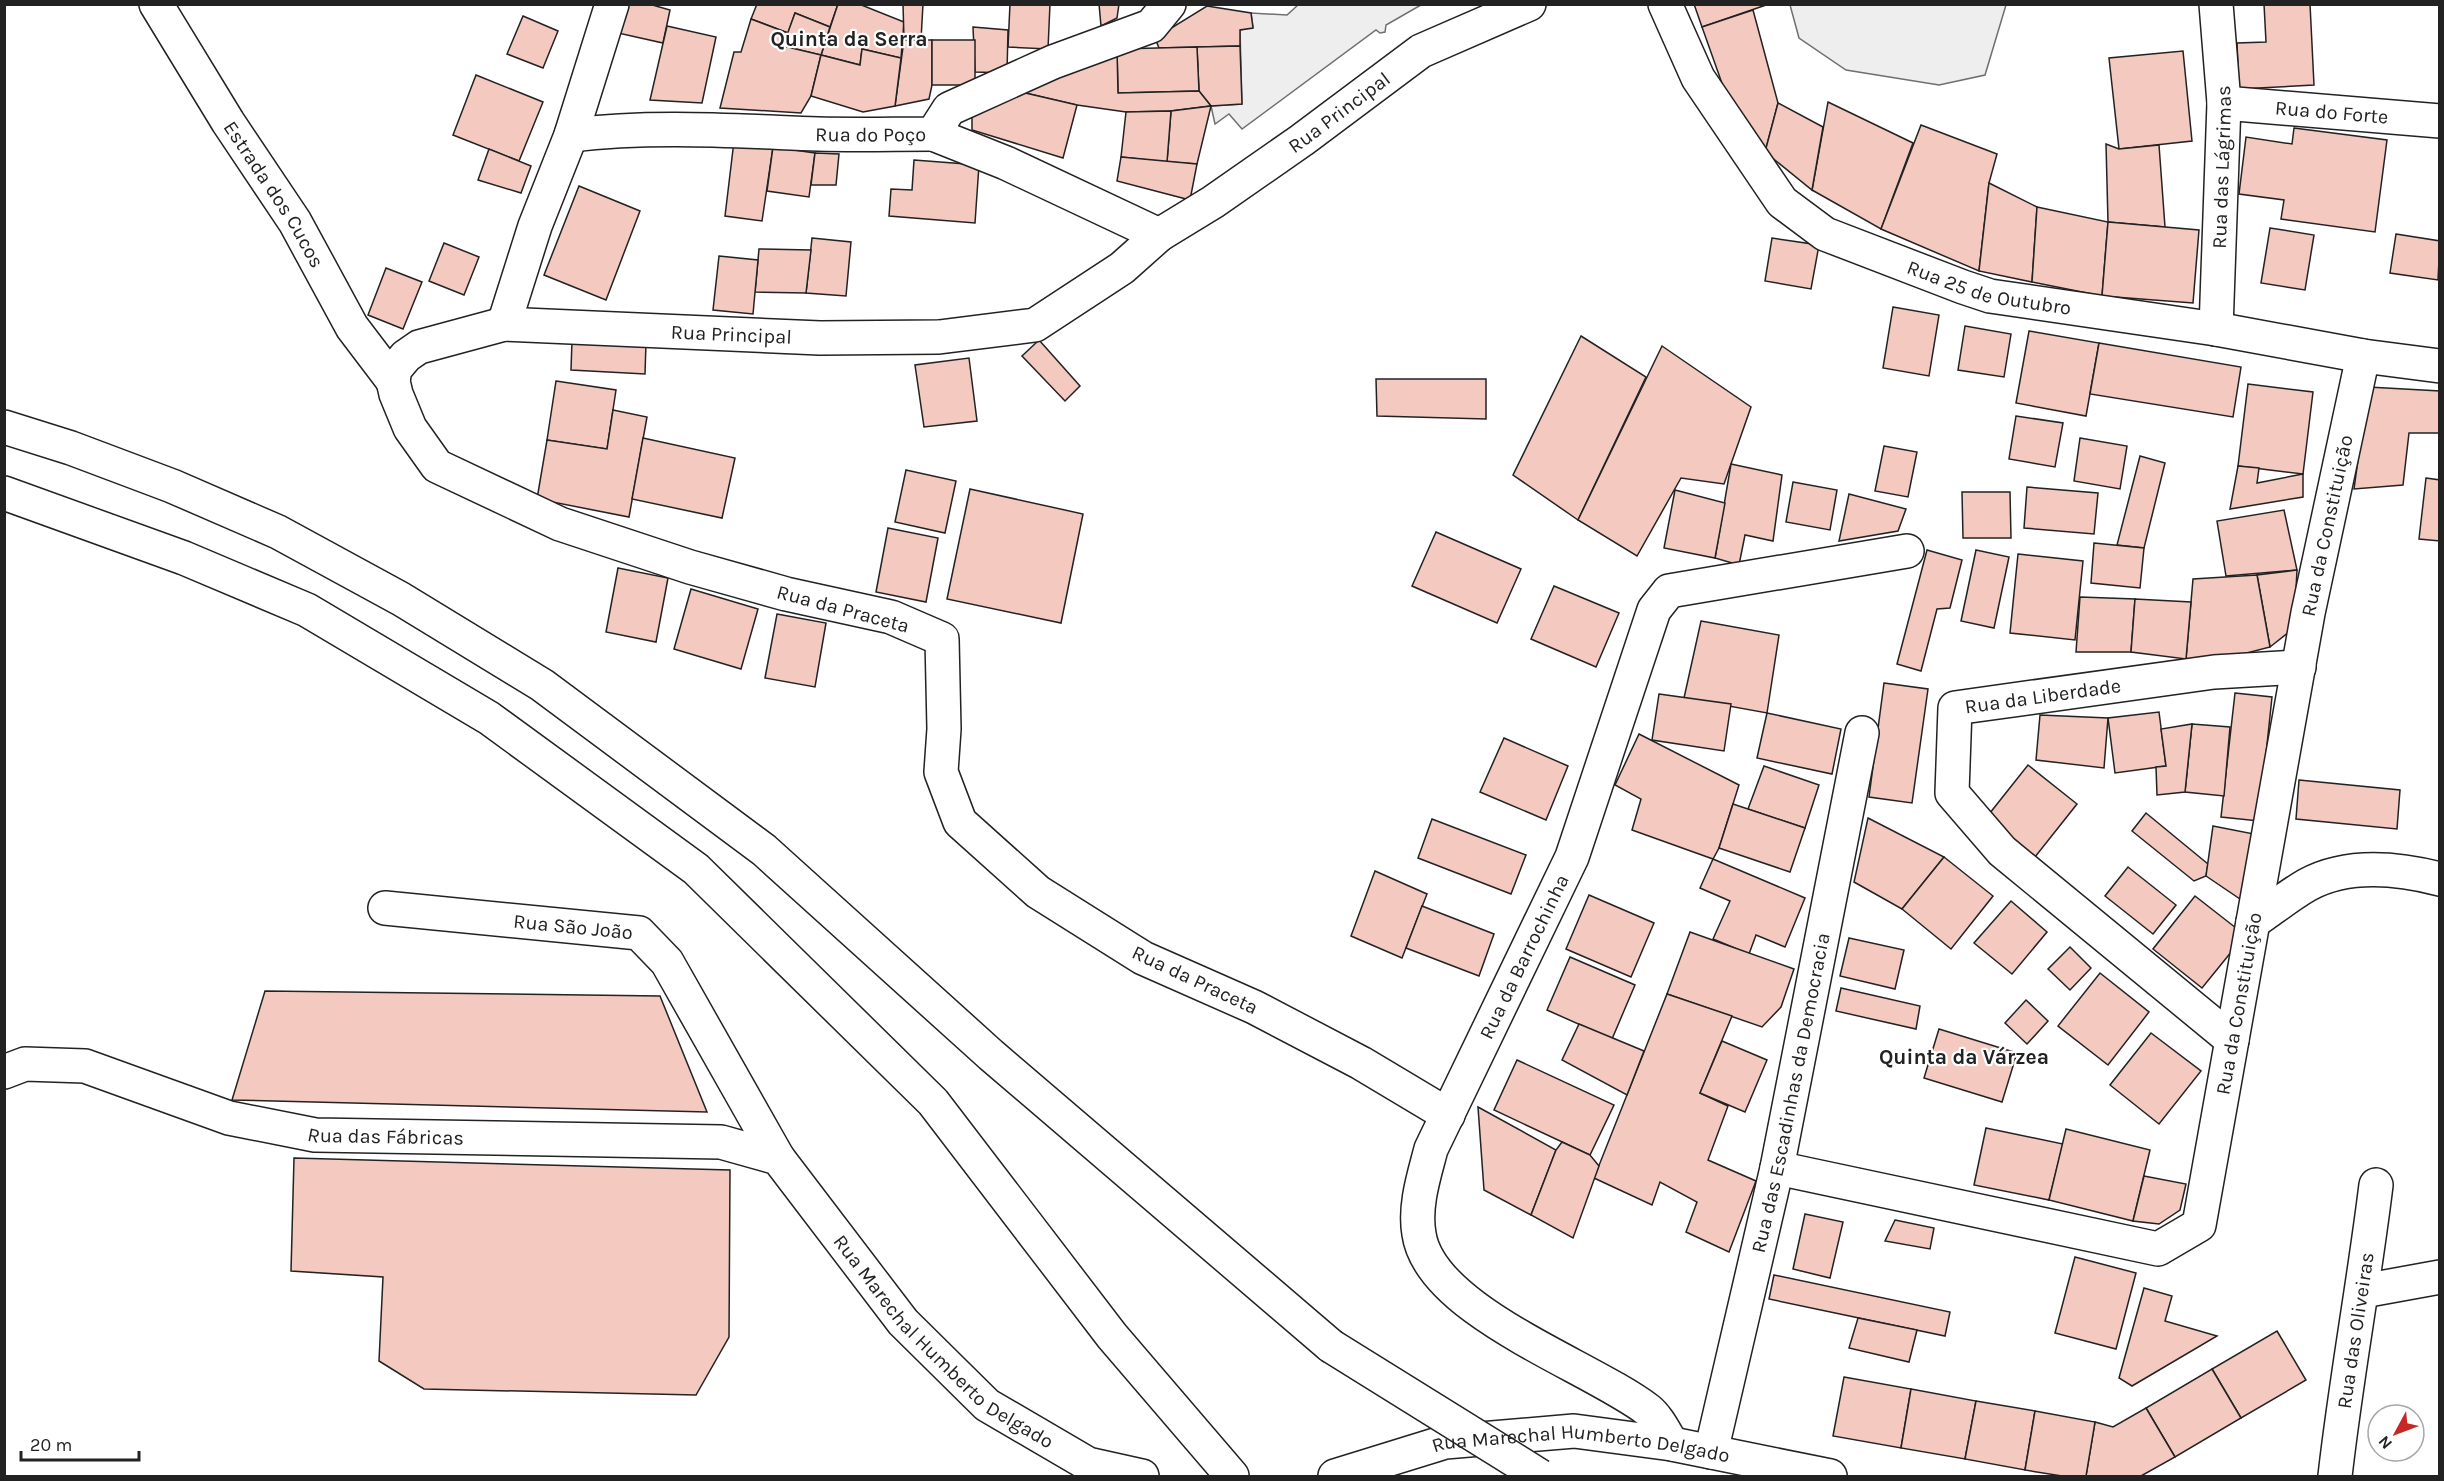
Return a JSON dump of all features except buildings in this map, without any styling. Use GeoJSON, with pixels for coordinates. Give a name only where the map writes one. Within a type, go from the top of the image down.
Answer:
{"type":"FeatureCollection","features":[{"type":"Feature","properties":{"kind":"main road","name":"Estrada dos Cucos"},"geometry":{"type":"LineString","coordinates":[[156,4],[228,122],[295,222],[352,327],[393,381]]}},
{"type":"Feature","properties":{"kind":"main road"},"geometry":{"type":"LineString","coordinates":[[504,324],[535,226],[571,135],[612,4]]}},
{"type":"Feature","properties":{"kind":"main road","name":"Rua Principal"},"geometry":{"type":"LineString","coordinates":[[393,381],[395,369],[419,347],[504,324],[820,338],[939,337],[1035,325],[1122,268],[1159,235],[1214,202],[1421,51],[1529,4]]}},
{"type":"Feature","properties":{"kind":"main road","name":"Rua 25 de Outubro"},"geometry":{"type":"LineString","coordinates":[[1665,4],[1698,78],[1782,202],[1825,234],[1990,296],[2216,329],[2363,356],[2439,366]]}},
{"type":"Feature","properties":{"kind":"main road","name":"Rua das Lágrimas"},"geometry":{"type":"LineString","coordinates":[[2216,4],[2224,103],[2216,329]]}},
{"type":"Feature","properties":{"kind":"main road","name":"Rua do Poço"},"geometry":{"type":"LineString","coordinates":[[571,135],[605,131],[700,128],[821,134],[933,134],[950,109],[1053,62],[1151,26],[1167,5]]}},
{"type":"Feature","properties":{"kind":"main road","name":"Rua do Forte"},"geometry":{"type":"LineString","coordinates":[[2224,103],[2439,122]]}},
{"type":"Feature","properties":{"kind":"main road"},"geometry":{"type":"LineString","coordinates":[[933,134],[1006,163],[1159,235]]}},
{"type":"Feature","properties":{"kind":"main road","name":"Rua da Constituição"},"geometry":{"type":"LineString","coordinates":[[1778,1168],[2158,1249],[2199,1225],[2299,667],[2363,356]]}},
{"type":"Feature","properties":{"kind":"main road","name":"Rua da Praceta"},"geometry":{"type":"LineString","coordinates":[[393,381],[410,428],[437,466],[560,524],[690,567],[786,594],[891,617],[942,639],[944,729],[941,772],[960,822],[1038,892],[1143,958],[1254,1007],[1361,1063],[1448,1115]]}},
{"type":"Feature","properties":{"kind":"main road"},"geometry":{"type":"LineString","coordinates":[[4,427],[71,448],[162,482],[278,532],[401,599],[542,685],[764,850],[991,1055],[1331,1346],[1540,1476]]}},
{"type":"Feature","properties":{"kind":"main road"},"geometry":{"type":"LineString","coordinates":[[4,493],[184,558],[307,610],[489,718],[696,869],[933,1102],[1113,1336],[1232,1476]]}},
{"type":"Feature","properties":{"kind":"main road","name":"Rua da Barrochinha"},"geometry":{"type":"LineString","coordinates":[[1672,1444],[1650,1412],[1510,1330],[1458,1295],[1427,1259],[1419,1234],[1420,1193],[1431,1149],[1572,857],[1654,610],[1669,591],[1907,551]]}},
{"type":"Feature","properties":{"kind":"main road","name":"Rua da Liberdade"},"geometry":{"type":"LineString","coordinates":[[2232,1040],[2002,851],[1952,793],[1956,708],[2214,672],[2299,667]]}},
{"type":"Feature","properties":{"kind":"main road","name":"Rua das Escadinhas da Democracia"},"geometry":{"type":"LineString","coordinates":[[1711,1452],[1778,1168],[1862,733]]}},
{"type":"Feature","properties":{"kind":"main road"},"geometry":{"type":"LineString","coordinates":[[2253,922],[2308,885],[2330,876],[2390,868],[2439,879]]}},
{"type":"Feature","properties":{"kind":"main road","name":"Rua São João"},"geometry":{"type":"LineString","coordinates":[[385,908],[639,933],[667,962],[778,1158]]}},
{"type":"Feature","properties":{"kind":"main road","name":"Rua das Fábricas"},"geometry":{"type":"LineString","coordinates":[[4,1072],[25,1064],[85,1066],[228,1118],[315,1135],[721,1142],[778,1158]]}},
{"type":"Feature","properties":{"kind":"main road","name":"Rua Marechal Humberto Delgado"},"geometry":{"type":"LineString","coordinates":[[778,1158],[903,1322],[987,1405],[1088,1464],[1142,1476]]}},
{"type":"Feature","properties":{"kind":"main road","name":"Rua das Oliveiras"},"geometry":{"type":"LineString","coordinates":[[2335,1476],[2343,1408],[2363,1291],[2376,1185]]}},
{"type":"Feature","properties":{"kind":"main road"},"geometry":{"type":"LineString","coordinates":[[2363,1291],[2439,1276]]}},
{"type":"Feature","properties":{"kind":"main road","name":"Rua Marechal Humberto Delgado"},"geometry":{"type":"LineString","coordinates":[[1335,1476],[1445,1442],[1574,1431],[1672,1444],[1830,1476]]}},
{"type":"Feature","properties":{"kind":"shaded area"},"geometry":{"type":"Polygon","coordinates":[[[1790,4],[2006,5],[1985,75],[1939,85],[1846,70],[1799,38],[1790,4]]]}},
{"type":"Feature","properties":{"kind":"shaded area"},"geometry":{"type":"Polygon","coordinates":[[[1298,5],[1421,5],[1386,25],[1385,32],[1380,33],[1376,30],[1242,129],[1229,114],[1215,124],[1211,106],[1242,104],[1240,30],[1253,27],[1251,13],[1287,15],[1298,5]]]}},
{"type":"Feature","properties":{"kind":"district","name":"Quinta da Serra"},"geometry":{"type":"Point","coordinates":[849,39]}},
{"type":"Feature","properties":{"kind":"district","name":"Quinta da Várzea"},"geometry":{"type":"Point","coordinates":[1964,1057]}}]}
